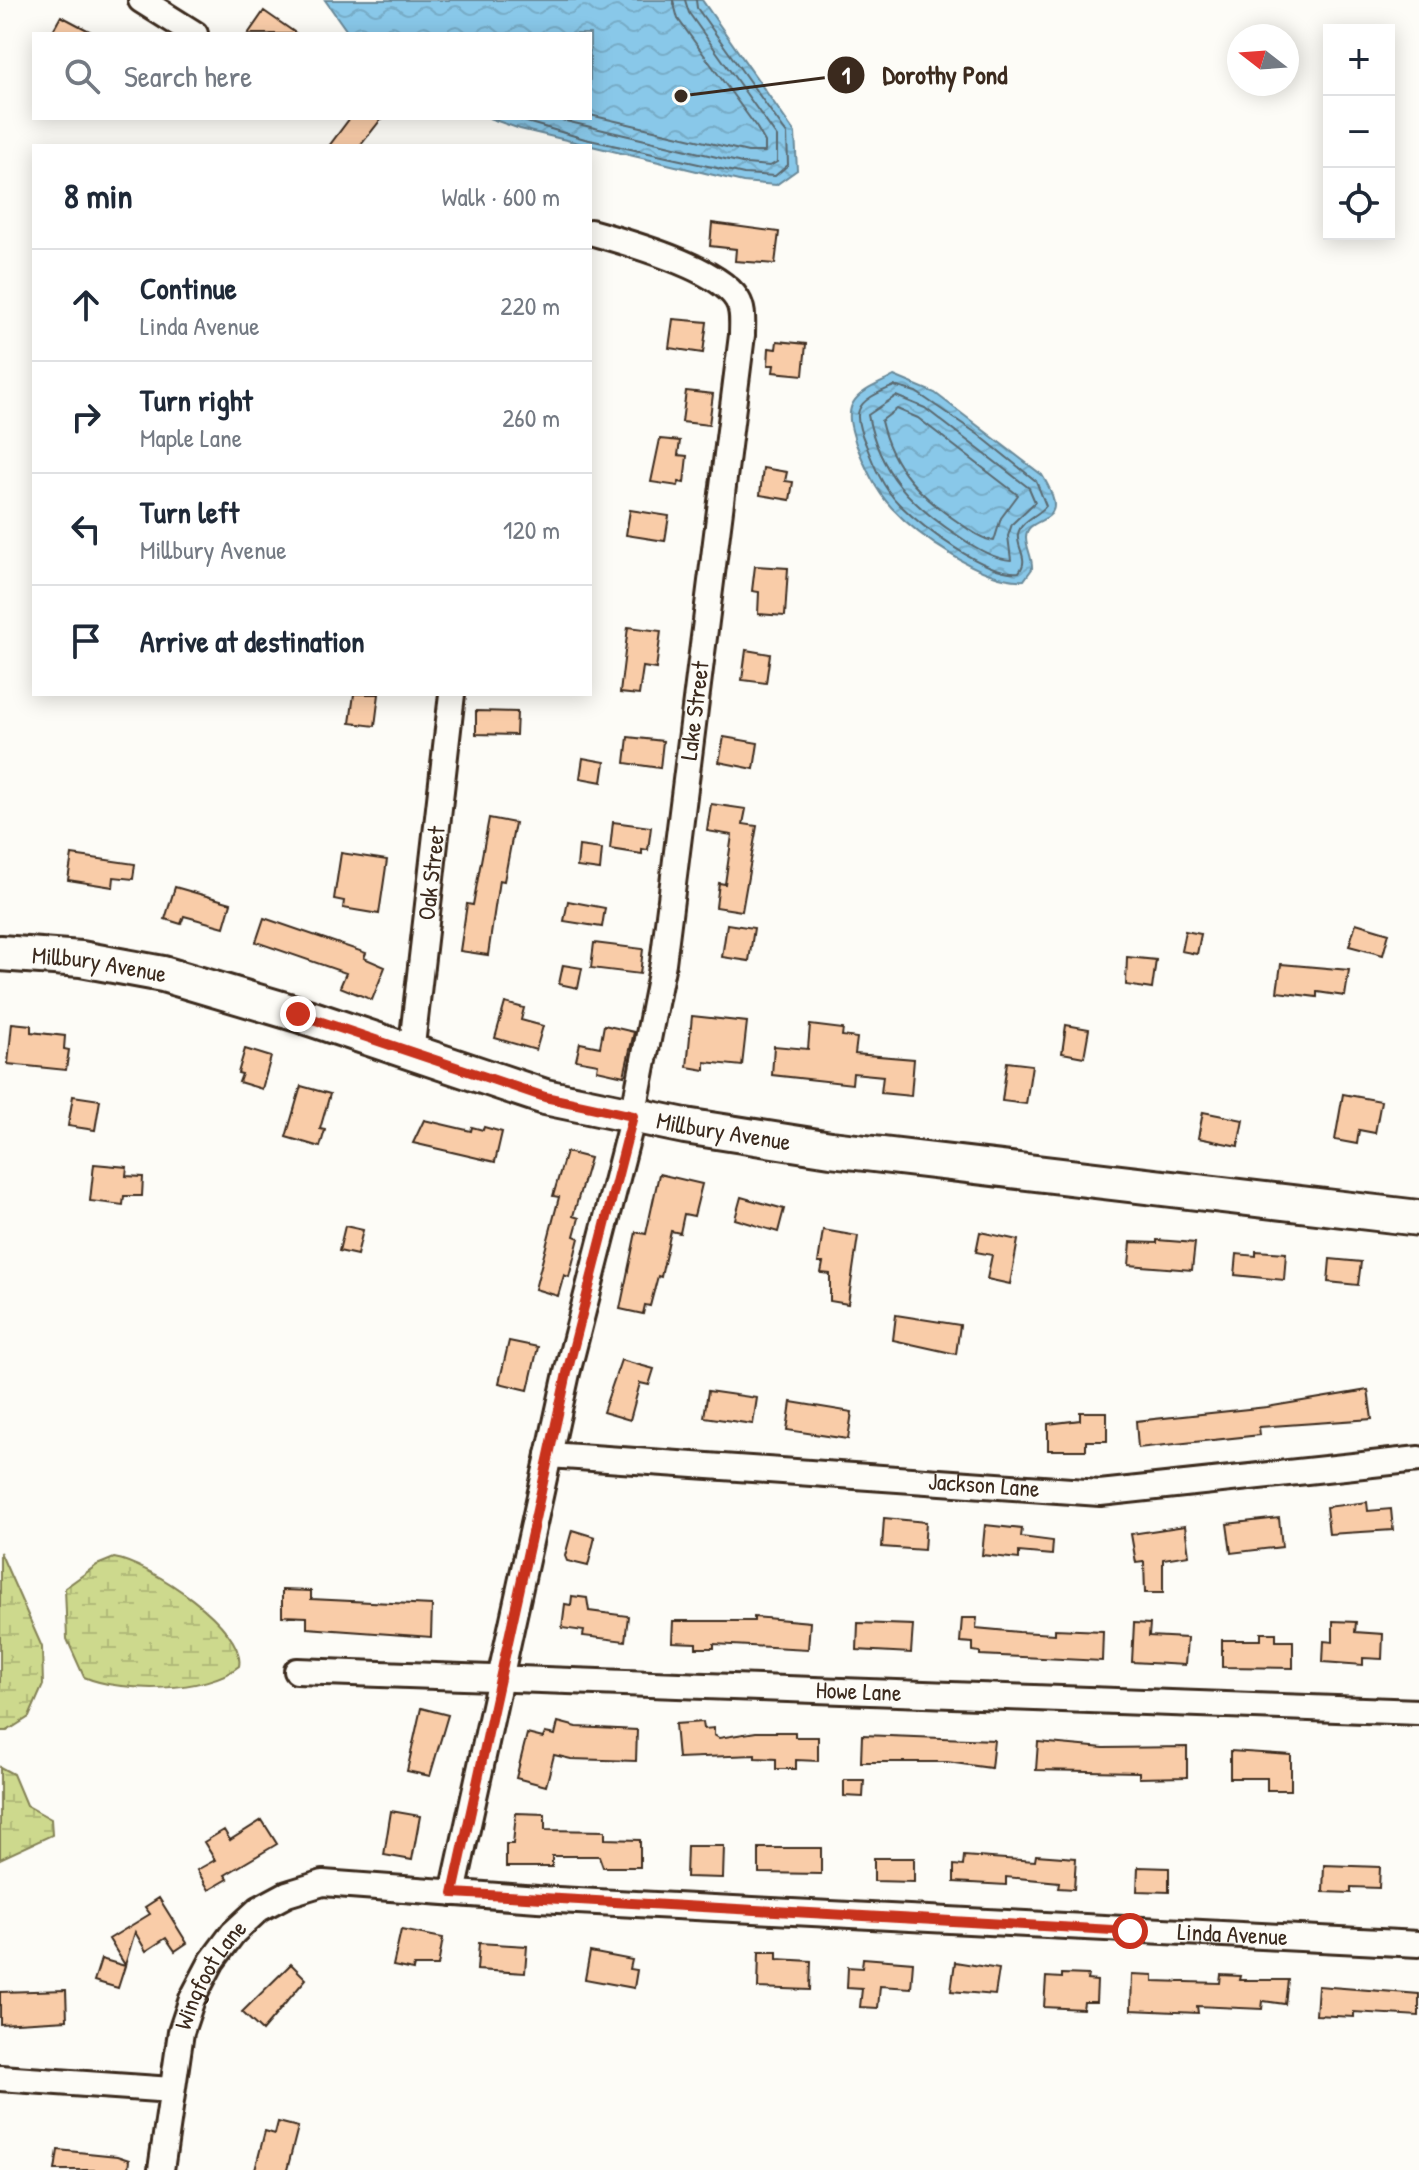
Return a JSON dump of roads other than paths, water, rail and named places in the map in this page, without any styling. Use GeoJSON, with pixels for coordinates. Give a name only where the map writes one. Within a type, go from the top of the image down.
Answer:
{"type":"FeatureCollection","features":[{"type":"Feature","properties":{"kind":"main road","name":"Millbury Avenue"},"geometry":{"type":"LineString","coordinates":[[0,953],[81,959],[163,974],[298,1014],[545,1097],[633,1116],[831,1149],[1419,1218]]}},
{"type":"Feature","properties":{"kind":"street"},"geometry":{"type":"LineString","coordinates":[[141,0],[192,32]]}},
{"type":"Feature","properties":{"kind":"street","name":"Lake Street"},"geometry":{"type":"LineString","coordinates":[[453,1893],[549,1455],[633,1116],[665,947],[742,335],[739,303],[730,290],[702,273],[660,255],[592,233]]}},
{"type":"Feature","properties":{"kind":"street","name":"Oak Street"},"geometry":{"type":"LineString","coordinates":[[411,1054],[452,696]]}},
{"type":"Feature","properties":{"kind":"street","name":"Jackson Lane"},"geometry":{"type":"LineString","coordinates":[[549,1455],[1100,1493],[1419,1459]]}},
{"type":"Feature","properties":{"kind":"street","name":"Howe Lane"},"geometry":{"type":"LineString","coordinates":[[297,1671],[1419,1712]]}},
{"type":"Feature","properties":{"kind":"street","name":"Wingfoot Lane"},"geometry":{"type":"LineString","coordinates":[[161,2170],[181,2032],[192,1999],[233,1933],[259,1909],[287,1894],[323,1883],[375,1885]]}},
{"type":"Feature","properties":{"kind":"street","name":"Linda Avenue"},"geometry":{"type":"LineString","coordinates":[[375,1885],[453,1893],[1419,1944]]}},
{"type":"Feature","properties":{"kind":"street"},"geometry":{"type":"LineString","coordinates":[[0,2078],[172,2090]]}},
{"type":"Feature","properties":{"kind":"water"},"geometry":{"type":"Polygon","coordinates":[[[325,0],[702,0],[795,133],[797,170],[776,185],[743,182],[520,129],[495,120],[592,120],[592,32],[348,32],[325,0]]]}},
{"type":"Feature","properties":{"kind":"water"},"geometry":{"type":"Polygon","coordinates":[[[894,376],[935,393],[1042,475],[1054,504],[1047,517],[1028,529],[1026,541],[1032,569],[1024,580],[990,574],[953,556],[903,519],[880,494],[856,444],[850,413],[853,403],[861,394],[894,376]]]}},
{"type":"Feature","properties":{"kind":"place","name":"Dorothy Pond"},"geometry":{"type":"Point","coordinates":[681,96]}}]}
